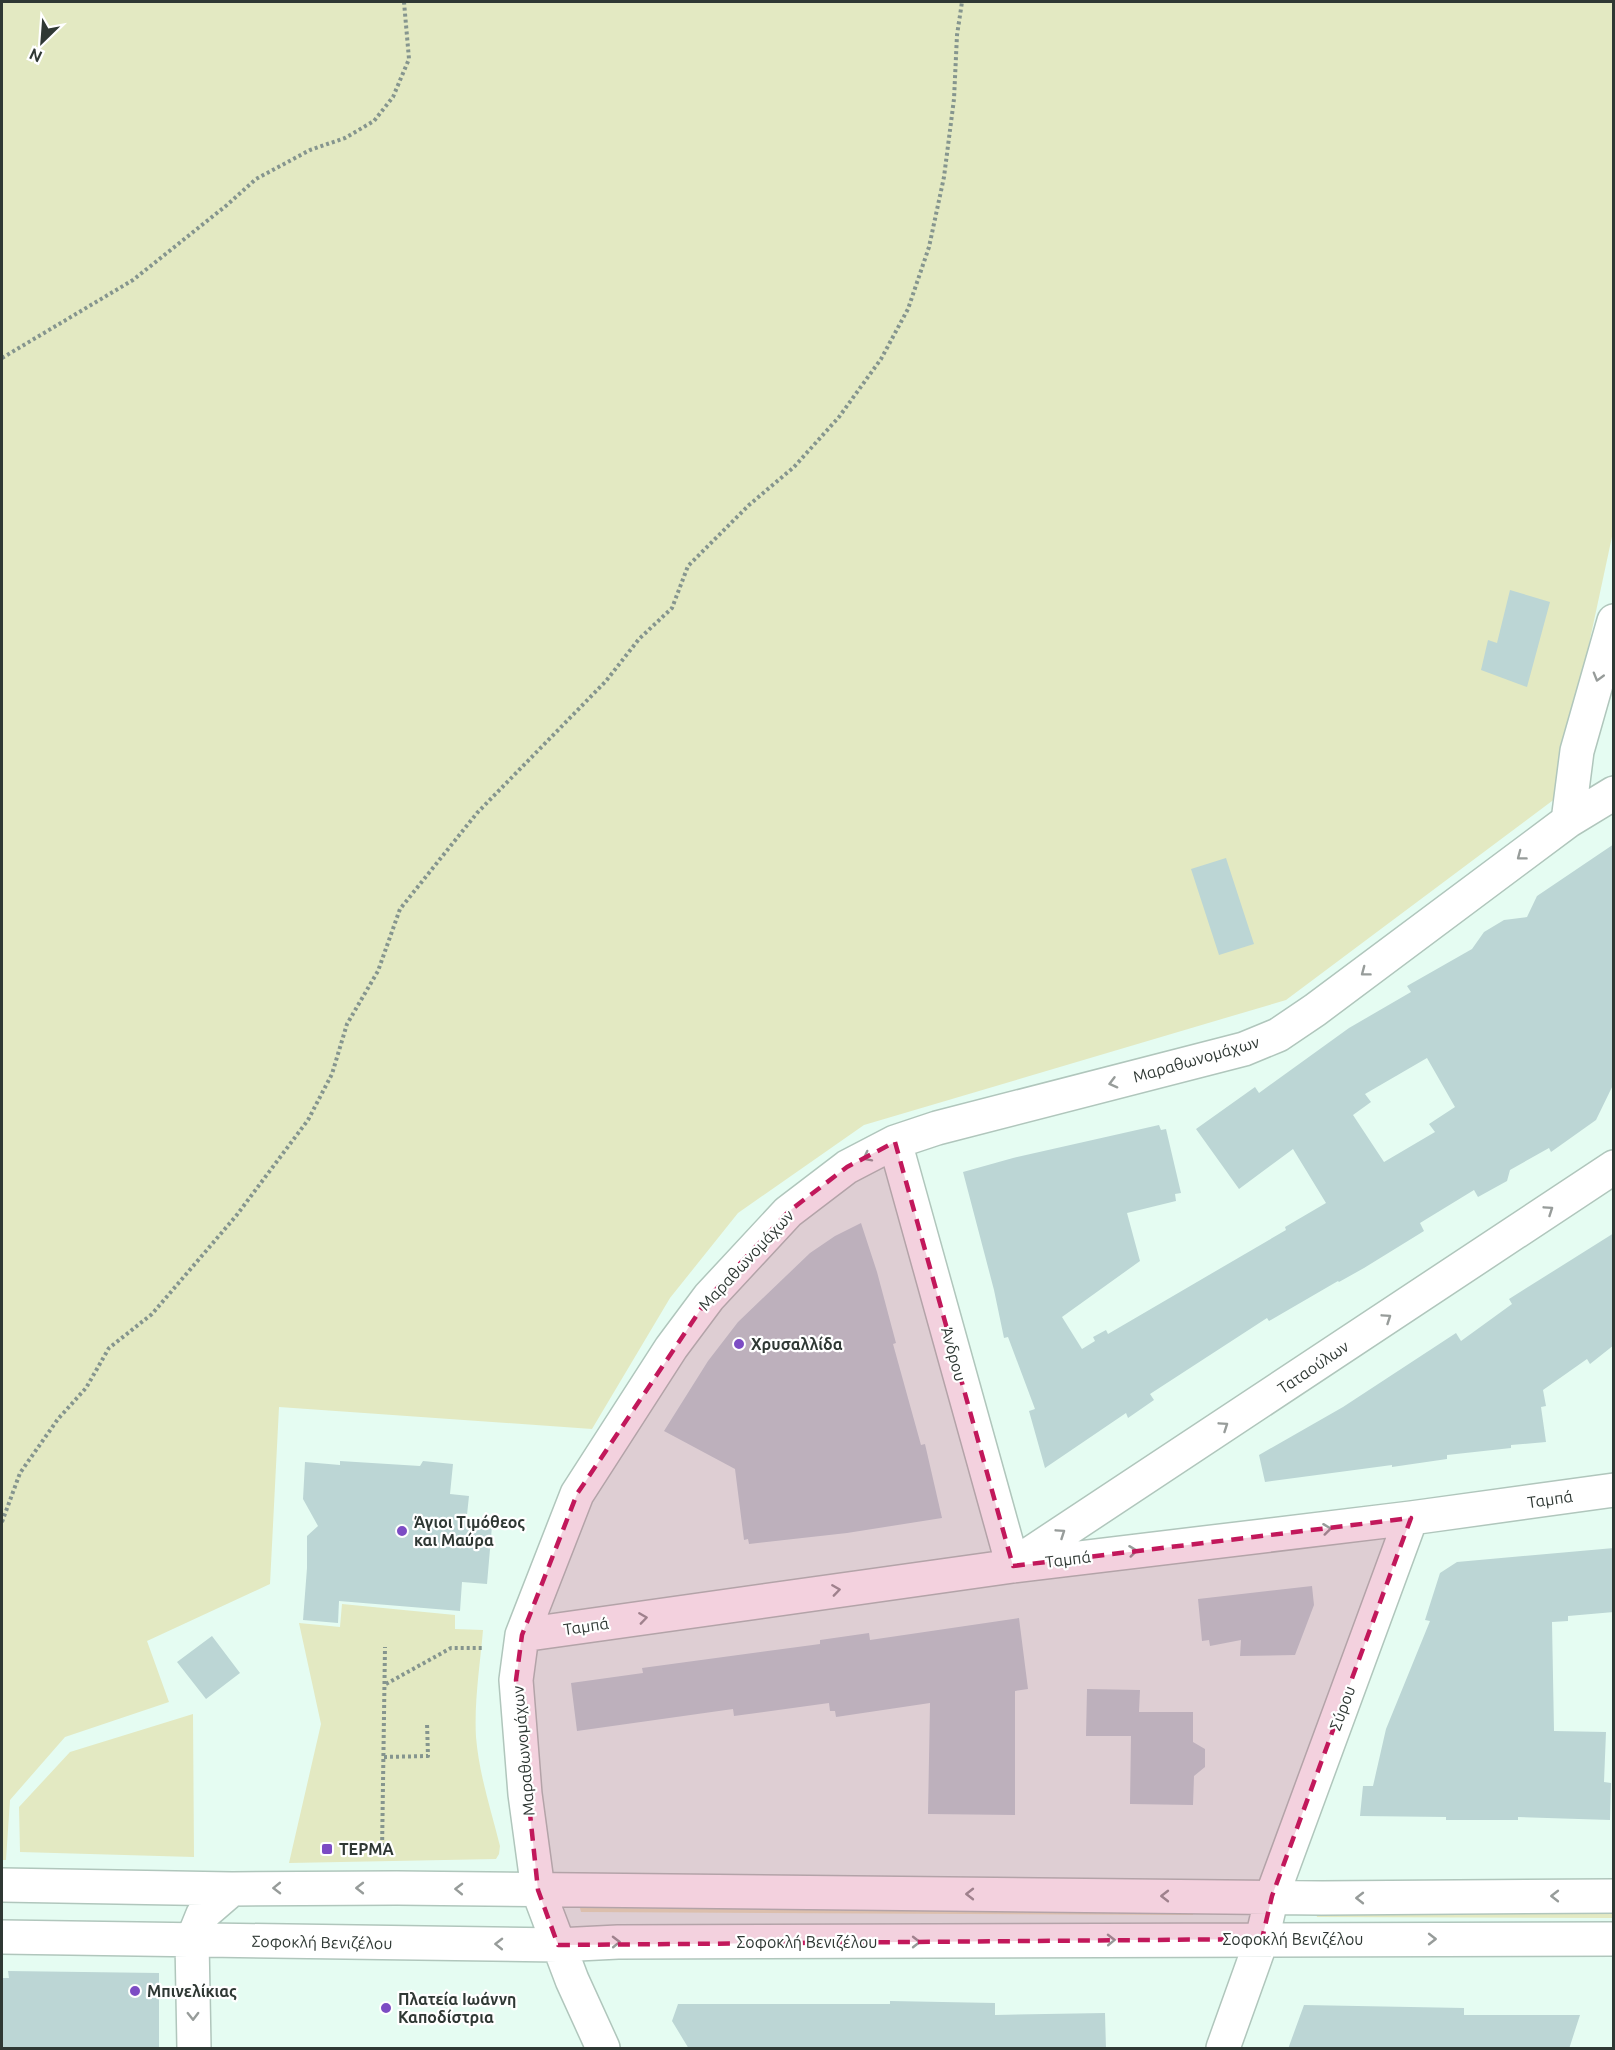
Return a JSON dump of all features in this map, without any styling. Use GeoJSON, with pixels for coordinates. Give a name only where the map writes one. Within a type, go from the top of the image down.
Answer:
{"type":"FeatureCollection","features":[{"type":"Feature","properties":{"kind":"street"},"geometry":{"type":"LineString","coordinates":[[1568,820],[1577,752],[1614,621]]}},
{"type":"Feature","properties":{"kind":"street","name":"Μαραθωνομάχων"},"geometry":{"type":"LineString","coordinates":[[603,2049],[558,1945],[538,1890],[525,1794],[516,1680],[522,1635],[577,1494],[671,1348],[709,1297],[788,1212],[848,1167],[895,1142],[937,1128],[1244,1048],[1278,1035],[1315,1010],[1568,820],[1614,793]]}},
{"type":"Feature","properties":{"kind":"street","name":"Άνδρου"},"geometry":{"type":"LineString","coordinates":[[895,1142],[1013,1566]]}},
{"type":"Feature","properties":{"kind":"street","name":"Ταταούλων"},"geometry":{"type":"LineString","coordinates":[[1013,1566],[1614,1167]]}},
{"type":"Feature","properties":{"kind":"street","name":"Ταμπά"},"geometry":{"type":"LineString","coordinates":[[522,1635],[1013,1566],[1411,1518],[1614,1490]]}},
{"type":"Feature","properties":{"kind":"street","name":"Σύρου"},"geometry":{"type":"LineString","coordinates":[[1223,2049],[1262,1939],[1272,1896],[1411,1518]]}},
{"type":"Feature","properties":{"kind":"street"},"geometry":{"type":"LineString","coordinates":[[2,1885],[1322,1898],[1614,1896]]}},
{"type":"Feature","properties":{"kind":"street"},"geometry":{"type":"LineString","coordinates":[[194,2049],[192,1941],[203,1914],[232,1889]]}},
{"type":"Feature","properties":{"kind":"street","name":"Σοφοκλή Βενιζέλου"},"geometry":{"type":"LineString","coordinates":[[2,1937],[558,1945],[618,1942],[1614,1939]]}},
{"type":"Feature","properties":{"kind":"path"},"geometry":{"type":"LineString","coordinates":[[2,358],[133,280],[256,179],[310,150],[345,138],[374,121],[393,97],[409,59],[404,2]]}},
{"type":"Feature","properties":{"kind":"path"},"geometry":{"type":"LineString","coordinates":[[2,1522],[20,1473],[58,1419],[86,1388],[109,1348],[152,1314],[236,1216],[308,1120],[332,1074],[347,1024],[378,970],[400,909],[477,813],[606,681],[639,639],[672,608],[688,566],[749,506],[794,467],[839,417],[881,358],[908,309],[929,248],[944,177],[954,99],[957,35],[962,2]]}},
{"type":"Feature","properties":{"kind":"path"},"geometry":{"type":"LineString","coordinates":[[382,1859],[385,1647]]}},
{"type":"Feature","properties":{"kind":"path"},"geometry":{"type":"LineString","coordinates":[[385,1684],[451,1648],[489,1648]]}},
{"type":"Feature","properties":{"kind":"path"},"geometry":{"type":"LineString","coordinates":[[384,1757],[428,1756],[427,1723]]}},
{"type":"Feature","properties":{"kind":"highlighted area"},"geometry":{"type":"Polygon","coordinates":[[[895,1142],[1013,1566],[1411,1518],[1272,1896],[1262,1939],[558,1945],[538,1890],[516,1680],[522,1635],[577,1494],[709,1297],[788,1212],[847,1167],[895,1142]]]}},
{"type":"Feature","properties":{"kind":"green space"},"geometry":{"type":"Polygon","coordinates":[[[2,2],[1613,2],[1613,532],[1556,798],[1286,1000],[864,1125],[738,1213],[670,1298],[592,1429],[279,1407],[270,1584],[147,1641],[169,1702],[65,1737],[10,1800],[6,1860],[2,1860],[2,2]]]}},
{"type":"Feature","properties":{"kind":"green space"},"geometry":{"type":"Polygon","coordinates":[[[342,1604],[455,1615],[455,1629],[483,1630],[476,1737],[483,1778],[500,1846],[496,1859],[289,1863],[321,1724],[299,1623],[340,1627],[342,1604]]]}},
{"type":"Feature","properties":{"kind":"green space"},"geometry":{"type":"Polygon","coordinates":[[[193,1714],[194,1857],[20,1852],[19,1807],[70,1752],[193,1714]]]}},
{"type":"Feature","properties":{"kind":"green space"},"geometry":{"type":"Polygon","coordinates":[[[580,1908],[1193,1911],[1193,1915],[581,1912],[580,1908]]]}},
{"type":"Feature","properties":{"kind":"green space"},"geometry":{"type":"Polygon","coordinates":[[[1316,1913],[1613,1914],[1614,1918],[1317,1917],[1316,1913]]]}},
{"type":"Feature","properties":{"kind":"building"},"geometry":{"type":"Polygon","coordinates":[[[1510,590],[1550,602],[1527,687],[1481,670],[1488,640],[1497,643],[1510,590]]]}},
{"type":"Feature","properties":{"kind":"building"},"geometry":{"type":"Polygon","coordinates":[[[1614,844],[1614,1083],[1596,1120],[1551,1152],[1549,1148],[1510,1170],[1507,1181],[1478,1197],[1474,1190],[1420,1223],[1424,1231],[1364,1268],[1269,1321],[1267,1318],[1150,1394],[1154,1400],[1128,1418],[1126,1413],[1045,1468],[1029,1411],[1035,1409],[1008,1337],[1004,1338],[994,1290],[963,1172],[1013,1158],[1159,1125],[1161,1130],[1166,1129],[1181,1193],[1175,1194],[1176,1201],[1127,1213],[1140,1261],[1062,1317],[1082,1349],[1095,1341],[1093,1337],[1106,1330],[1108,1334],[1286,1230],[1285,1227],[1326,1203],[1293,1149],[1239,1189],[1196,1129],[1255,1087],[1259,1093],[1349,1028],[1411,992],[1407,986],[1472,949],[1484,932],[1504,920],[1527,917],[1537,896],[1614,844]],[[1427,1058],[1365,1094],[1371,1102],[1353,1115],[1384,1162],[1435,1132],[1429,1124],[1455,1107],[1427,1058]]]}},
{"type":"Feature","properties":{"kind":"building"},"geometry":{"type":"Polygon","coordinates":[[[1226,858],[1254,944],[1219,955],[1191,869],[1226,858]]]}},
{"type":"Feature","properties":{"kind":"building"},"geometry":{"type":"Polygon","coordinates":[[[861,1223],[877,1272],[896,1343],[893,1344],[921,1445],[925,1444],[942,1518],[847,1533],[749,1544],[748,1539],[744,1540],[735,1469],[664,1431],[708,1361],[738,1322],[810,1253],[835,1236],[861,1223]]]}},
{"type":"Feature","properties":{"kind":"building"},"geometry":{"type":"Polygon","coordinates":[[[1614,1233],[1614,1345],[1590,1364],[1587,1359],[1543,1390],[1546,1406],[1541,1407],[1546,1442],[1447,1455],[1447,1459],[1392,1467],[1392,1465],[1265,1482],[1259,1455],[1343,1407],[1456,1333],[1461,1341],[1512,1304],[1509,1299],[1614,1233]]]}},
{"type":"Feature","properties":{"kind":"building","name":"Άγιοι Τιμόθεος και Μαύρα"},"geometry":{"type":"Polygon","coordinates":[[[340,1461],[420,1466],[423,1461],[453,1464],[450,1494],[469,1496],[466,1524],[492,1526],[487,1584],[462,1582],[460,1611],[339,1601],[338,1623],[303,1620],[307,1536],[318,1526],[303,1499],[305,1462],[340,1465],[340,1461]]]}},
{"type":"Feature","properties":{"kind":"building"},"geometry":{"type":"Polygon","coordinates":[[[1614,1548],[1614,1612],[1568,1616],[1568,1621],[1552,1622],[1554,1731],[1606,1732],[1604,1782],[1611,1783],[1610,1820],[1518,1817],[1518,1820],[1446,1820],[1446,1817],[1360,1816],[1363,1786],[1373,1786],[1386,1729],[1430,1621],[1425,1620],[1440,1573],[1457,1562],[1614,1548]]]}},
{"type":"Feature","properties":{"kind":"building"},"geometry":{"type":"Polygon","coordinates":[[[1312,1586],[1314,1605],[1295,1655],[1240,1656],[1241,1640],[1210,1646],[1209,1640],[1202,1641],[1198,1599],[1312,1586]]]}},
{"type":"Feature","properties":{"kind":"building"},"geometry":{"type":"Polygon","coordinates":[[[1019,1618],[1028,1689],[1015,1691],[1015,1815],[928,1814],[930,1703],[836,1717],[835,1711],[830,1711],[829,1703],[734,1716],[733,1709],[577,1731],[571,1683],[643,1673],[642,1668],[820,1644],[820,1640],[869,1633],[870,1640],[1019,1618]]]}},
{"type":"Feature","properties":{"kind":"building"},"geometry":{"type":"Polygon","coordinates":[[[212,1636],[240,1673],[206,1699],[177,1662],[212,1636]]]}},
{"type":"Feature","properties":{"kind":"building"},"geometry":{"type":"Polygon","coordinates":[[[1087,1689],[1140,1690],[1139,1712],[1193,1712],[1193,1742],[1205,1749],[1205,1767],[1194,1776],[1193,1805],[1130,1804],[1131,1736],[1086,1736],[1087,1689]]]}},
{"type":"Feature","properties":{"kind":"building"},"geometry":{"type":"Polygon","coordinates":[[[8,1971],[159,1973],[159,2049],[2,2049],[2,1978],[9,1978],[8,1971]]]}},
{"type":"Feature","properties":{"kind":"building"},"geometry":{"type":"Polygon","coordinates":[[[890,2001],[995,2003],[995,2015],[1105,2013],[1106,2049],[689,2049],[672,2021],[678,2004],[890,2004],[890,2001]]]}},
{"type":"Feature","properties":{"kind":"building"},"geometry":{"type":"Polygon","coordinates":[[[1304,2005],[1464,2008],[1464,2015],[1580,2015],[1569,2049],[1288,2049],[1304,2005]]]}},
{"type":"Feature","properties":{"kind":"place","name":"Χρυσαλλίδα"},"geometry":{"type":"Point","coordinates":[739,1344]}},
{"type":"Feature","properties":{"kind":"place","name":"Άγιοι Τιμόθεος και Μαύρα"},"geometry":{"type":"Point","coordinates":[402,1531]}},
{"type":"Feature","properties":{"kind":"place","name":"ΤΕΡΜΑ"},"geometry":{"type":"Point","coordinates":[327,1849]}},
{"type":"Feature","properties":{"kind":"place","name":"Μπινελίκιας"},"geometry":{"type":"Point","coordinates":[135,1991]}},
{"type":"Feature","properties":{"kind":"place","name":"Πλατεία Ιωάννη Καποδίστρια"},"geometry":{"type":"Point","coordinates":[386,2008]}}]}
